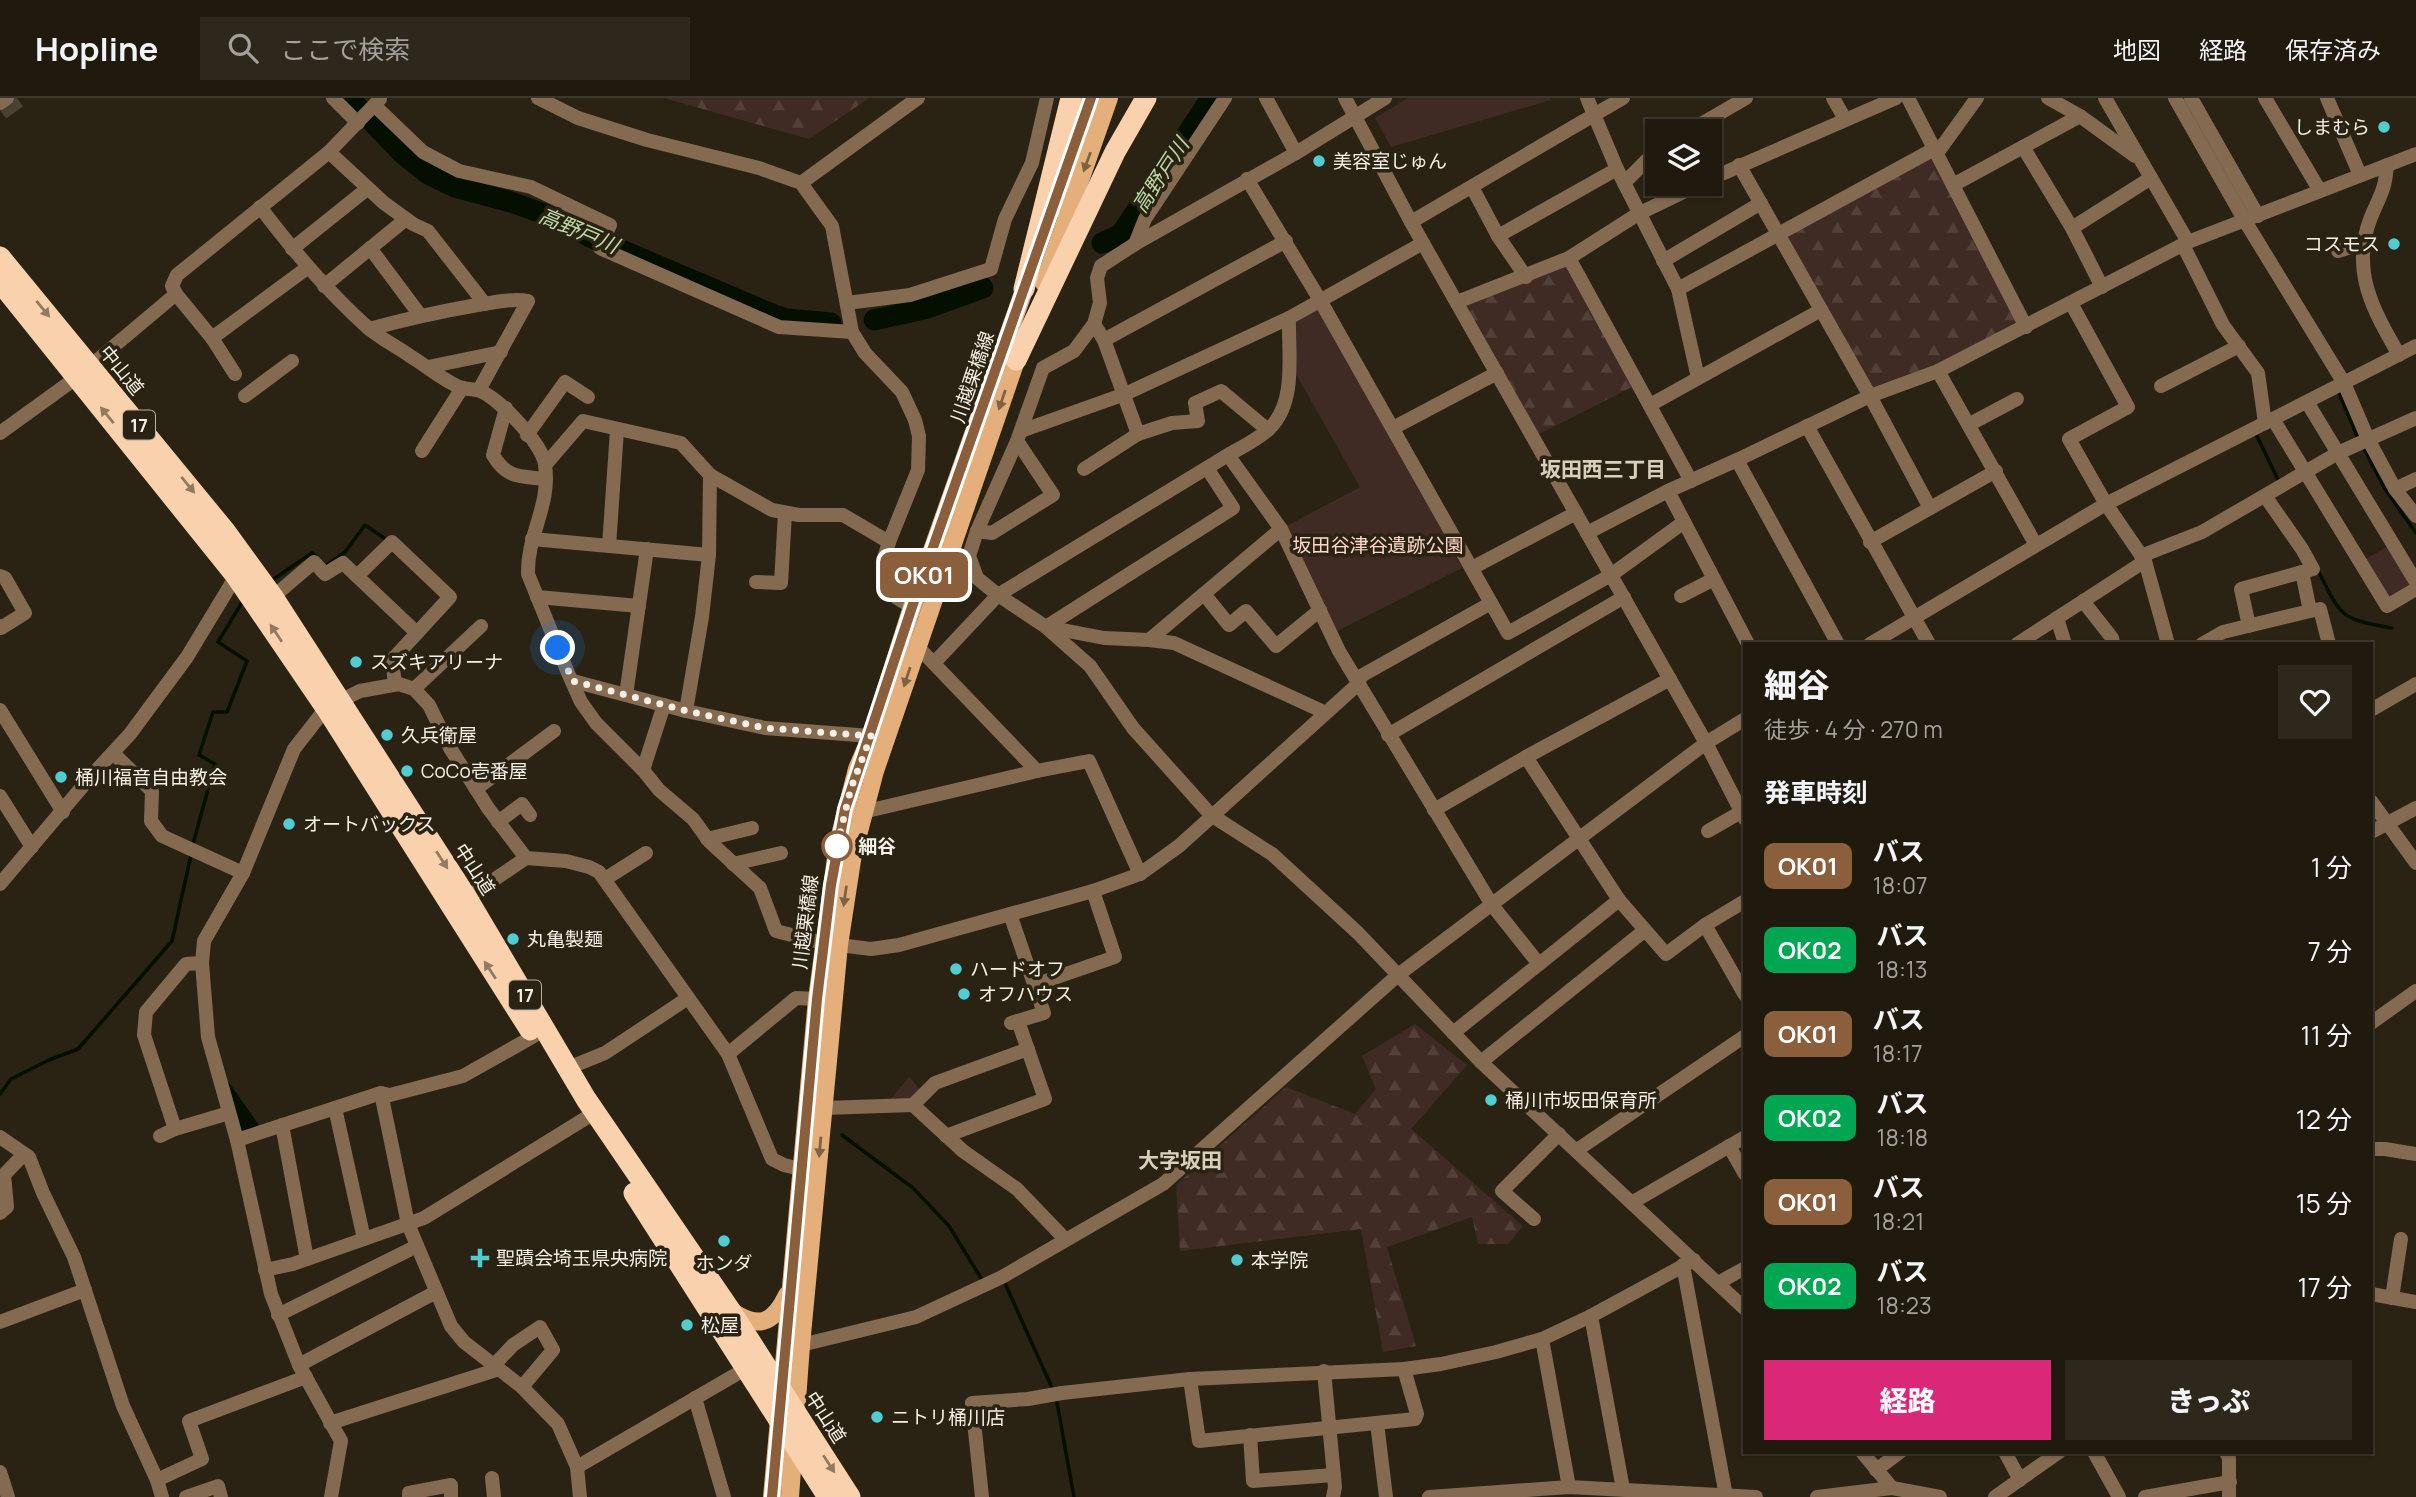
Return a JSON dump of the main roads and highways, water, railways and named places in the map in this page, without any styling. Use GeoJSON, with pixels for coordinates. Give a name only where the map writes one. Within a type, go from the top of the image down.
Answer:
{"type":"FeatureCollection","features":[{"type":"Feature","properties":{"kind":"highway"},"geometry":{"type":"LineString","coordinates":[[1024,289],[1071,98]]}},
{"type":"Feature","properties":{"kind":"highway"},"geometry":{"type":"LineString","coordinates":[[1016,360],[1115,152],[1146,98]]}},
{"type":"Feature","properties":{"kind":"highway","name":"中山道"},"geometry":{"type":"LineString","coordinates":[[0,257],[332,704]]}},
{"type":"Feature","properties":{"kind":"highway","name":"中山道"},"geometry":{"type":"LineString","coordinates":[[0,282],[225,531],[273,597],[332,704],[459,904],[586,1099],[782,1390],[794,1442],[828,1497]]}},
{"type":"Feature","properties":{"kind":"highway","name":"中山道"},"geometry":{"type":"LineString","coordinates":[[459,904],[534,1036],[747,1368],[850,1497]]}},
{"type":"Feature","properties":{"kind":"main road","name":"川越栗橋線"},"geometry":{"type":"LineString","coordinates":[[782,1390],[817,999],[863,812],[917,646],[920,610],[1024,289],[1091,98]]}},
{"type":"Feature","properties":{"kind":"main road","name":"川越栗橋線"},"geometry":{"type":"LineString","coordinates":[[772,1497],[801,1345],[824,1108],[831,885],[845,809],[1016,360],[1110,98]]}},
{"type":"Feature","properties":{"kind":"main road"},"geometry":{"type":"LineString","coordinates":[[730,1310],[750,1322],[768,1320],[782,1304],[790,1288]]}},
{"type":"Feature","properties":{"kind":"main road"},"geometry":{"type":"LineString","coordinates":[[790,1497],[794,1442]]}},
{"type":"Feature","properties":{"kind":"waterway","name":"高野戸川"},"geometry":{"type":"LineString","coordinates":[[349,98],[403,154],[428,174],[455,187],[544,214],[593,238],[774,315],[787,319],[831,323]]}},
{"type":"Feature","properties":{"kind":"waterway","name":"高野戸川"},"geometry":{"type":"LineString","coordinates":[[1102,243],[1121,234],[1211,98]]}},
{"type":"Feature","properties":{"kind":"waterway","name":"高野戸川"},"geometry":{"type":"LineString","coordinates":[[874,320],[928,308],[983,288]]}},
{"type":"Feature","properties":{"kind":"waterway"},"geometry":{"type":"LineString","coordinates":[[2341,391],[2339,393],[2358,438]]}},
{"type":"Feature","properties":{"kind":"waterway"},"geometry":{"type":"LineString","coordinates":[[2255,432],[2279,482]]}},
{"type":"Feature","properties":{"kind":"waterway"},"geometry":{"type":"LineString","coordinates":[[2362,445],[2385,489],[2416,533]]}},
{"type":"Feature","properties":{"kind":"waterway"},"geometry":{"type":"LineString","coordinates":[[327,565],[345,552],[365,525],[384,538]]}},
{"type":"Feature","properties":{"kind":"waterway"},"geometry":{"type":"LineString","coordinates":[[271,581],[312,553],[316,556]]}},
{"type":"Feature","properties":{"kind":"waterway"},"geometry":{"type":"LineString","coordinates":[[2318,570],[2332,598],[2344,613],[2362,622],[2392,628]]}},
{"type":"Feature","properties":{"kind":"waterway"},"geometry":{"type":"LineString","coordinates":[[193,844],[215,764],[199,755],[213,712],[227,712],[247,661],[218,642],[244,599]]}},
{"type":"Feature","properties":{"kind":"waterway"},"geometry":{"type":"LineString","coordinates":[[0,1094],[11,1079],[78,1049],[172,941],[191,855]]}},
{"type":"Feature","properties":{"kind":"waterway"},"geometry":{"type":"LineString","coordinates":[[842,1135],[913,1188],[949,1226],[984,1283]]}},
{"type":"Feature","properties":{"kind":"waterway"},"geometry":{"type":"LineString","coordinates":[[1003,1279],[1053,1390]]}},
{"type":"Feature","properties":{"kind":"waterway"},"geometry":{"type":"LineString","coordinates":[[1056,1397],[1074,1497]]}},
{"type":"Feature","properties":{"kind":"tunnel"},"geometry":{"type":"LineString","coordinates":[[0,110],[17,98]]}},
{"type":"Feature","properties":{"kind":"place","name":"しまむら"},"geometry":{"type":"Point","coordinates":[2384,127]}},
{"type":"Feature","properties":{"kind":"place","name":"美容室じゅん"},"geometry":{"type":"Point","coordinates":[1319,161]}},
{"type":"Feature","properties":{"kind":"place","name":"コスモス"},"geometry":{"type":"Point","coordinates":[2394,244]}},
{"type":"Feature","properties":{"kind":"place","name":"スズキアリーナ"},"geometry":{"type":"Point","coordinates":[356,662]}},
{"type":"Feature","properties":{"kind":"place","name":"久兵衛屋"},"geometry":{"type":"Point","coordinates":[387,735]}},
{"type":"Feature","properties":{"kind":"place","name":"CoCo壱番屋"},"geometry":{"type":"Point","coordinates":[407,771]}},
{"type":"Feature","properties":{"kind":"place","name":"桶川福音自由教会"},"geometry":{"type":"Point","coordinates":[61,777]}},
{"type":"Feature","properties":{"kind":"place","name":"オートバックス"},"geometry":{"type":"Point","coordinates":[289,824]}},
{"type":"Feature","properties":{"kind":"place","name":"細谷"},"geometry":{"type":"Point","coordinates":[837,846]}},
{"type":"Feature","properties":{"kind":"place","name":"丸亀製麺"},"geometry":{"type":"Point","coordinates":[513,939]}},
{"type":"Feature","properties":{"kind":"place","name":"ハードオフ"},"geometry":{"type":"Point","coordinates":[956,969]}},
{"type":"Feature","properties":{"kind":"place","name":"オフハウス"},"geometry":{"type":"Point","coordinates":[964,994]}},
{"type":"Feature","properties":{"kind":"place","name":"桶川市坂田保育所"},"geometry":{"type":"Point","coordinates":[1491,1100]}},
{"type":"Feature","properties":{"kind":"place","name":"ホンダ"},"geometry":{"type":"Point","coordinates":[724,1241]}},
{"type":"Feature","properties":{"kind":"place","name":"聖蹟会埼玉県央病院"},"geometry":{"type":"Point","coordinates":[480,1258]}},
{"type":"Feature","properties":{"kind":"place","name":"本学院"},"geometry":{"type":"Point","coordinates":[1237,1260]}},
{"type":"Feature","properties":{"kind":"place","name":"松屋"},"geometry":{"type":"Point","coordinates":[687,1325]}},
{"type":"Feature","properties":{"kind":"place","name":"ニトリ桶川店"},"geometry":{"type":"Point","coordinates":[877,1417]}},
{"type":"Feature","properties":{"kind":"district","name":"坂田西三丁目"},"geometry":{"type":"Point","coordinates":[1603,469]}},
{"type":"Feature","properties":{"kind":"district","name":"大字坂田"},"geometry":{"type":"Point","coordinates":[1180,1160]}},
{"type":"Feature","properties":{"kind":"park label","name":"坂田谷津谷遺跡公園"},"geometry":{"type":"Point","coordinates":[1378,545]}}]}
